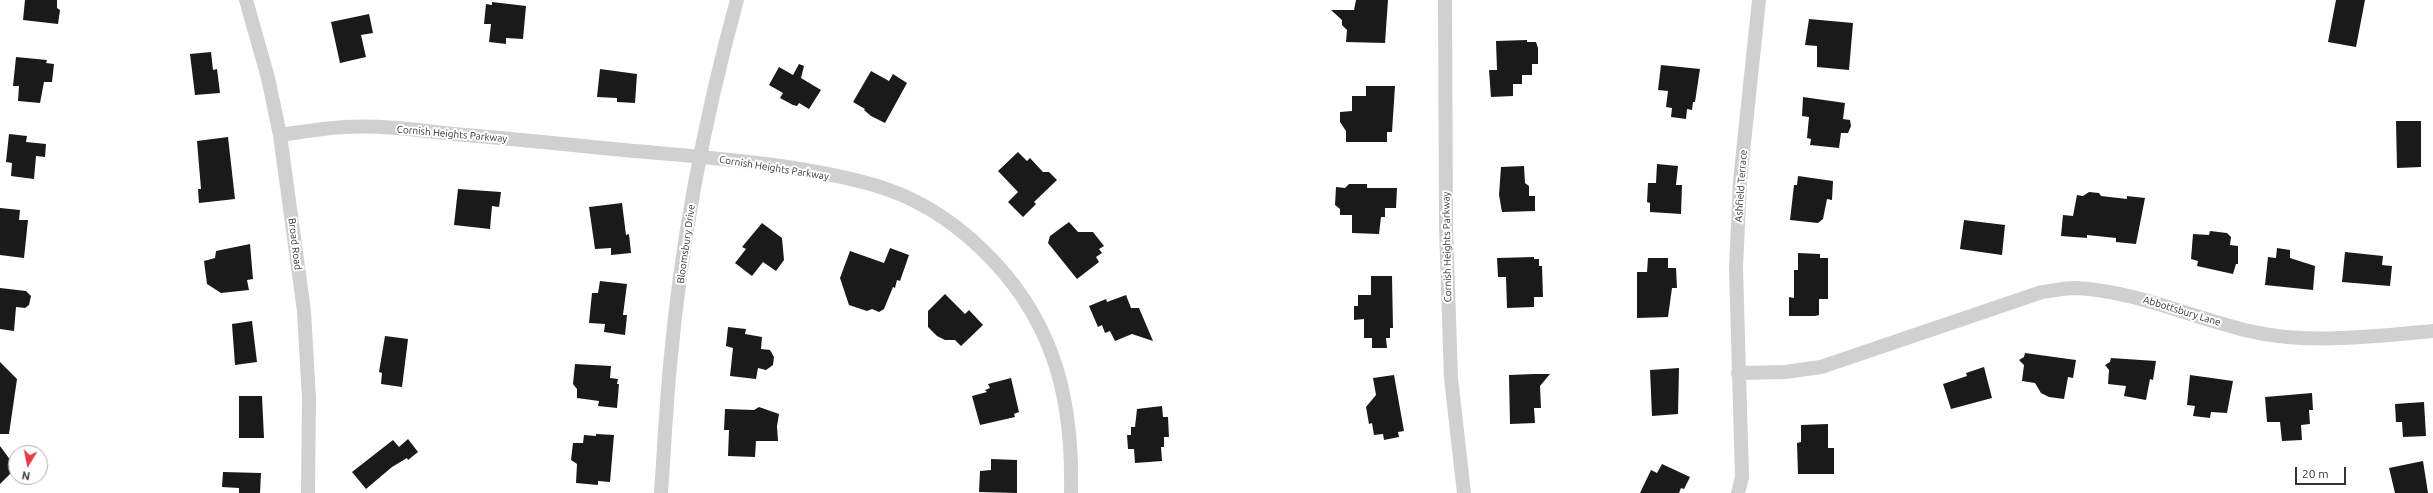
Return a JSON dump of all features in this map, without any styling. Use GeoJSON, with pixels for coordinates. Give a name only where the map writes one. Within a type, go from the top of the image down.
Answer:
{"type":"FeatureCollection","features":[{"type":"Feature","properties":{"kind":"street","name":"Broad Road"},"geometry":{"type":"LineString","coordinates":[[246,0],[268,78],[280,135],[304,311],[309,398],[308,493]]}},
{"type":"Feature","properties":{"kind":"street","name":"Bloomsbury Drive"},"geometry":{"type":"LineString","coordinates":[[661,493],[670,366],[685,245],[699,157],[737,0]]}},
{"type":"Feature","properties":{"kind":"street","name":"Cornish Heights Parkway"},"geometry":{"type":"LineString","coordinates":[[1445,0],[1446,227],[1452,378],[1464,493]]}},
{"type":"Feature","properties":{"kind":"street","name":"Ashfield Terrace"},"geometry":{"type":"LineString","coordinates":[[1738,493],[1742,477],[1736,268],[1740,189],[1759,0]]}},
{"type":"Feature","properties":{"kind":"street","name":"Cornish Heights Parkway"},"geometry":{"type":"LineString","coordinates":[[280,135],[346,127],[409,129],[699,157],[794,169],[876,186],[920,204],[951,223],[983,251],[1010,281],[1032,313],[1052,355],[1061,388],[1071,464],[1071,493]]}},
{"type":"Feature","properties":{"kind":"street","name":"Abbottsbury Lane"},"geometry":{"type":"LineString","coordinates":[[1738,374],[1785,372],[1821,367],[2042,292],[2074,288],[2124,294],[2249,331],[2283,337],[2348,338],[2433,331]]}},
{"type":"Feature","properties":{"kind":"building"},"geometry":{"type":"Polygon","coordinates":[[[25,0],[57,0],[57,8],[60,10],[58,24],[23,20],[25,0]]]}},
{"type":"Feature","properties":{"kind":"building"},"geometry":{"type":"Polygon","coordinates":[[[1356,0],[1388,0],[1385,43],[1346,42],[1347,30],[1342,25],[1342,20],[1331,10],[1354,10],[1356,0]]]}},
{"type":"Feature","properties":{"kind":"building"},"geometry":{"type":"Polygon","coordinates":[[[2336,0],[2365,0],[2356,47],[2328,42],[2336,0]]]}},
{"type":"Feature","properties":{"kind":"building"},"geometry":{"type":"Polygon","coordinates":[[[492,2],[526,6],[523,39],[506,38],[506,44],[489,42],[491,24],[484,24],[486,4],[492,5],[492,2]]]}},
{"type":"Feature","properties":{"kind":"building"},"geometry":{"type":"Polygon","coordinates":[[[369,14],[373,33],[361,35],[366,57],[340,63],[331,22],[369,14]]]}},
{"type":"Feature","properties":{"kind":"building"},"geometry":{"type":"Polygon","coordinates":[[[1809,19],[1853,23],[1849,70],[1817,67],[1817,46],[1805,45],[1809,19]]]}},
{"type":"Feature","properties":{"kind":"building"},"geometry":{"type":"Polygon","coordinates":[[[1527,40],[1527,42],[1536,42],[1538,48],[1538,64],[1532,64],[1532,75],[1522,75],[1522,84],[1513,84],[1513,96],[1491,97],[1489,70],[1497,70],[1496,41],[1527,40]]]}},
{"type":"Feature","properties":{"kind":"building"},"geometry":{"type":"Polygon","coordinates":[[[211,52],[213,70],[217,69],[220,93],[195,95],[190,54],[211,52]]]}},
{"type":"Feature","properties":{"kind":"building"},"geometry":{"type":"Polygon","coordinates":[[[16,57],[47,60],[46,63],[54,64],[52,82],[44,82],[40,103],[18,101],[19,86],[13,86],[16,57]]]}},
{"type":"Feature","properties":{"kind":"building"},"geometry":{"type":"Polygon","coordinates":[[[799,64],[804,66],[801,78],[821,90],[809,109],[799,103],[797,106],[793,105],[780,98],[783,93],[769,85],[779,67],[793,75],[799,64]]]}},
{"type":"Feature","properties":{"kind":"building"},"geometry":{"type":"Polygon","coordinates":[[[1661,65],[1700,69],[1695,102],[1693,102],[1692,110],[1687,109],[1686,119],[1671,117],[1672,108],[1666,107],[1668,91],[1658,90],[1661,65]]]}},
{"type":"Feature","properties":{"kind":"building"},"geometry":{"type":"Polygon","coordinates":[[[600,69],[637,74],[635,103],[617,102],[617,98],[597,97],[600,69]]]}},
{"type":"Feature","properties":{"kind":"building"},"geometry":{"type":"Polygon","coordinates":[[[871,71],[889,81],[893,74],[907,83],[885,123],[871,116],[864,110],[865,109],[853,102],[871,71]]]}},
{"type":"Feature","properties":{"kind":"building"},"geometry":{"type":"Polygon","coordinates":[[[1366,86],[1395,86],[1392,132],[1387,132],[1387,142],[1346,142],[1346,131],[1340,122],[1340,112],[1352,111],[1352,96],[1366,96],[1366,86]]]}},
{"type":"Feature","properties":{"kind":"building"},"geometry":{"type":"Polygon","coordinates":[[[1803,97],[1845,103],[1843,119],[1850,120],[1851,126],[1848,133],[1841,133],[1839,148],[1810,145],[1811,139],[1807,138],[1809,117],[1802,116],[1803,97]]]}},
{"type":"Feature","properties":{"kind":"building"},"geometry":{"type":"Polygon","coordinates":[[[2396,121],[2421,121],[2421,167],[2397,168],[2396,121]]]}},
{"type":"Feature","properties":{"kind":"building"},"geometry":{"type":"Polygon","coordinates":[[[9,134],[27,136],[26,142],[46,144],[45,157],[36,156],[34,179],[11,176],[12,163],[6,162],[9,134]]]}},
{"type":"Feature","properties":{"kind":"building"},"geometry":{"type":"Polygon","coordinates":[[[228,137],[235,199],[199,203],[198,189],[201,189],[197,141],[228,137]]]}},
{"type":"Feature","properties":{"kind":"building"},"geometry":{"type":"Polygon","coordinates":[[[1018,152],[1027,161],[1030,158],[1043,172],[1049,172],[1057,180],[1034,202],[1036,204],[1023,217],[1008,202],[1018,192],[998,171],[1018,152]]]}},
{"type":"Feature","properties":{"kind":"building"},"geometry":{"type":"Polygon","coordinates":[[[1657,164],[1678,166],[1676,185],[1682,185],[1681,214],[1650,212],[1650,203],[1647,202],[1648,183],[1656,183],[1657,164]]]}},
{"type":"Feature","properties":{"kind":"building"},"geometry":{"type":"Polygon","coordinates":[[[1524,166],[1525,183],[1529,186],[1529,196],[1535,196],[1535,211],[1502,212],[1499,195],[1501,167],[1524,166]]]}},
{"type":"Feature","properties":{"kind":"building"},"geometry":{"type":"Polygon","coordinates":[[[1798,176],[1833,181],[1832,200],[1827,199],[1823,219],[1818,223],[1790,220],[1794,185],[1797,185],[1798,176]]]}},
{"type":"Feature","properties":{"kind":"building"},"geometry":{"type":"Polygon","coordinates":[[[1349,184],[1367,184],[1367,188],[1397,188],[1396,208],[1385,208],[1385,217],[1381,217],[1379,234],[1352,233],[1352,215],[1340,215],[1340,209],[1335,205],[1336,187],[1345,188],[1349,184]]]}},
{"type":"Feature","properties":{"kind":"building"},"geometry":{"type":"Polygon","coordinates":[[[458,189],[501,192],[499,207],[492,206],[490,229],[454,225],[458,189]]]}},
{"type":"Feature","properties":{"kind":"building"},"geometry":{"type":"Polygon","coordinates":[[[2089,192],[2099,193],[2101,196],[2127,199],[2127,196],[2145,198],[2136,244],[2116,242],[2116,238],[2087,235],[2087,238],[2061,236],[2063,215],[2073,216],[2077,195],[2083,196],[2089,192]]]}},
{"type":"Feature","properties":{"kind":"building"},"geometry":{"type":"Polygon","coordinates":[[[622,203],[626,235],[629,234],[631,253],[611,255],[611,248],[595,249],[589,207],[622,203]]]}},
{"type":"Feature","properties":{"kind":"building"},"geometry":{"type":"Polygon","coordinates":[[[0,208],[20,210],[19,220],[28,220],[24,258],[0,255],[0,208]]]}},
{"type":"Feature","properties":{"kind":"building"},"geometry":{"type":"Polygon","coordinates":[[[1964,220],[2005,225],[2002,255],[1960,249],[1964,220]]]}},
{"type":"Feature","properties":{"kind":"building"},"geometry":{"type":"Polygon","coordinates":[[[1069,222],[1078,232],[1093,232],[1104,246],[1099,249],[1102,253],[1096,257],[1099,262],[1077,279],[1048,243],[1050,236],[1069,222]]]}},
{"type":"Feature","properties":{"kind":"building"},"geometry":{"type":"Polygon","coordinates":[[[762,223],[782,238],[784,260],[776,271],[763,262],[752,276],[735,263],[746,249],[742,247],[762,223]]]}},
{"type":"Feature","properties":{"kind":"building"},"geometry":{"type":"Polygon","coordinates":[[[2210,231],[2227,233],[2231,237],[2230,245],[2238,246],[2238,264],[2236,264],[2233,274],[2197,266],[2198,261],[2191,259],[2193,234],[2209,235],[2210,231]]]}},
{"type":"Feature","properties":{"kind":"building"},"geometry":{"type":"Polygon","coordinates":[[[250,244],[253,279],[247,280],[249,290],[221,293],[207,284],[204,261],[215,258],[216,251],[250,244]]]}},
{"type":"Feature","properties":{"kind":"building"},"geometry":{"type":"Polygon","coordinates":[[[890,248],[909,255],[900,281],[897,280],[895,288],[893,287],[884,309],[879,312],[872,309],[867,311],[849,305],[840,278],[850,251],[884,263],[890,248]]]}},
{"type":"Feature","properties":{"kind":"building"},"geometry":{"type":"Polygon","coordinates":[[[2277,248],[2290,250],[2290,258],[2315,266],[2313,290],[2265,285],[2268,257],[2276,258],[2277,248]]]}},
{"type":"Feature","properties":{"kind":"building"},"geometry":{"type":"Polygon","coordinates":[[[2345,252],[2383,256],[2382,265],[2392,266],[2390,286],[2342,282],[2345,252]]]}},
{"type":"Feature","properties":{"kind":"building"},"geometry":{"type":"Polygon","coordinates":[[[1798,253],[1820,254],[1820,258],[1828,258],[1828,299],[1819,299],[1819,315],[1789,316],[1789,297],[1794,298],[1794,270],[1798,270],[1798,253]]]}},
{"type":"Feature","properties":{"kind":"building"},"geometry":{"type":"Polygon","coordinates":[[[1534,257],[1534,259],[1539,259],[1539,266],[1542,266],[1543,297],[1534,297],[1534,307],[1507,308],[1506,277],[1498,277],[1497,258],[1534,257]]]}},
{"type":"Feature","properties":{"kind":"building"},"geometry":{"type":"Polygon","coordinates":[[[1648,258],[1668,258],[1668,268],[1676,268],[1677,288],[1672,288],[1668,317],[1637,318],[1637,272],[1647,272],[1648,258]]]}},
{"type":"Feature","properties":{"kind":"building"},"geometry":{"type":"Polygon","coordinates":[[[1371,276],[1392,276],[1393,328],[1390,328],[1390,338],[1386,338],[1387,348],[1372,348],[1372,338],[1364,338],[1364,319],[1354,320],[1354,306],[1358,306],[1358,295],[1371,295],[1371,276]]]}},
{"type":"Feature","properties":{"kind":"building"},"geometry":{"type":"Polygon","coordinates":[[[600,281],[627,284],[623,315],[627,315],[625,335],[604,332],[605,324],[589,323],[592,293],[598,293],[600,281]]]}},
{"type":"Feature","properties":{"kind":"building"},"geometry":{"type":"Polygon","coordinates":[[[0,288],[26,291],[31,296],[29,305],[25,308],[16,307],[14,331],[0,329],[0,288]]]}},
{"type":"Feature","properties":{"kind":"building"},"geometry":{"type":"Polygon","coordinates":[[[945,294],[965,314],[969,310],[983,325],[961,346],[955,340],[945,340],[937,336],[928,327],[928,311],[945,294]]]}},
{"type":"Feature","properties":{"kind":"building"},"geometry":{"type":"Polygon","coordinates":[[[1126,295],[1131,308],[1139,308],[1153,341],[1132,334],[1115,341],[1110,331],[1105,333],[1102,325],[1098,327],[1089,306],[1106,299],[1107,302],[1126,295]]]}},
{"type":"Feature","properties":{"kind":"building"},"geometry":{"type":"Polygon","coordinates":[[[252,321],[257,362],[235,365],[232,324],[252,321]]]}},
{"type":"Feature","properties":{"kind":"building"},"geometry":{"type":"Polygon","coordinates":[[[728,327],[746,329],[745,334],[762,337],[761,349],[770,350],[774,357],[773,365],[766,370],[758,368],[756,379],[730,376],[733,348],[726,346],[728,327]]]}},
{"type":"Feature","properties":{"kind":"building"},"geometry":{"type":"Polygon","coordinates":[[[385,336],[408,339],[402,387],[381,384],[382,373],[379,372],[385,336]]]}},
{"type":"Feature","properties":{"kind":"building"},"geometry":{"type":"Polygon","coordinates":[[[2025,353],[2076,360],[2073,378],[2068,377],[2064,399],[2049,397],[2041,393],[2035,383],[2022,381],[2024,365],[2019,360],[2024,357],[2025,353]]]}},
{"type":"Feature","properties":{"kind":"building"},"geometry":{"type":"Polygon","coordinates":[[[2111,358],[2156,361],[2153,380],[2150,379],[2146,400],[2124,396],[2126,386],[2108,384],[2109,370],[2105,365],[2110,362],[2111,358]]]}},
{"type":"Feature","properties":{"kind":"building"},"geometry":{"type":"Polygon","coordinates":[[[0,362],[17,379],[9,434],[0,434],[0,362]]]}},
{"type":"Feature","properties":{"kind":"building"},"geometry":{"type":"Polygon","coordinates":[[[575,364],[611,366],[610,378],[618,379],[617,384],[619,384],[617,408],[598,406],[599,401],[577,398],[577,389],[573,384],[575,364]]]}},
{"type":"Feature","properties":{"kind":"building"},"geometry":{"type":"Polygon","coordinates":[[[1984,367],[1992,398],[1951,409],[1943,384],[1967,376],[1966,373],[1984,367]]]}},
{"type":"Feature","properties":{"kind":"building"},"geometry":{"type":"Polygon","coordinates":[[[1679,368],[1678,414],[1652,416],[1650,370],[1679,368]]]}},
{"type":"Feature","properties":{"kind":"building"},"geometry":{"type":"Polygon","coordinates":[[[1550,374],[1540,386],[1541,408],[1534,408],[1535,423],[1510,424],[1509,375],[1550,374]]]}},
{"type":"Feature","properties":{"kind":"building"},"geometry":{"type":"Polygon","coordinates":[[[1394,375],[1404,431],[1398,432],[1399,437],[1384,440],[1383,434],[1374,435],[1372,423],[1369,424],[1366,407],[1376,395],[1373,378],[1394,375]]]}},
{"type":"Feature","properties":{"kind":"building"},"geometry":{"type":"Polygon","coordinates":[[[2190,375],[2233,381],[2227,413],[2211,412],[2210,418],[2193,416],[2195,406],[2187,405],[2190,375]]]}},
{"type":"Feature","properties":{"kind":"building"},"geometry":{"type":"Polygon","coordinates":[[[1011,378],[1019,412],[1014,414],[1015,417],[980,425],[972,396],[987,392],[985,390],[990,388],[988,384],[1011,378]]]}},
{"type":"Feature","properties":{"kind":"building"},"geometry":{"type":"Polygon","coordinates":[[[2312,393],[2313,410],[2309,410],[2310,424],[2301,425],[2302,440],[2282,441],[2280,422],[2267,422],[2265,397],[2312,393]]]}},
{"type":"Feature","properties":{"kind":"building"},"geometry":{"type":"Polygon","coordinates":[[[239,396],[262,396],[264,438],[239,438],[239,396]]]}},
{"type":"Feature","properties":{"kind":"building"},"geometry":{"type":"Polygon","coordinates":[[[2424,402],[2426,436],[2403,437],[2402,422],[2396,422],[2395,404],[2424,402]]]}},
{"type":"Feature","properties":{"kind":"building"},"geometry":{"type":"Polygon","coordinates":[[[1162,406],[1163,417],[1168,417],[1169,437],[1164,437],[1164,447],[1161,447],[1162,461],[1135,463],[1134,449],[1128,449],[1127,435],[1131,435],[1131,427],[1135,427],[1137,409],[1162,406]]]}},
{"type":"Feature","properties":{"kind":"building"},"geometry":{"type":"Polygon","coordinates":[[[759,407],[779,414],[777,426],[778,441],[756,441],[755,457],[728,456],[729,430],[724,430],[725,409],[754,410],[759,407]]]}},
{"type":"Feature","properties":{"kind":"building"},"geometry":{"type":"Polygon","coordinates":[[[1828,424],[1828,448],[1834,448],[1834,474],[1798,474],[1797,443],[1801,442],[1801,425],[1828,424]]]}},
{"type":"Feature","properties":{"kind":"building"},"geometry":{"type":"Polygon","coordinates":[[[596,434],[614,435],[610,482],[598,481],[598,485],[576,483],[577,464],[571,460],[573,443],[583,443],[584,435],[596,436],[596,434]]]}},
{"type":"Feature","properties":{"kind":"building"},"geometry":{"type":"Polygon","coordinates":[[[408,439],[418,452],[408,460],[407,458],[392,467],[366,489],[352,472],[393,440],[399,447],[408,439]]]}},
{"type":"Feature","properties":{"kind":"building"},"geometry":{"type":"Polygon","coordinates":[[[0,446],[8,457],[8,476],[0,484],[0,446]]]}},
{"type":"Feature","properties":{"kind":"building"},"geometry":{"type":"Polygon","coordinates":[[[991,459],[1017,460],[1017,493],[979,492],[980,471],[991,470],[991,459]]]}},
{"type":"Feature","properties":{"kind":"building"},"geometry":{"type":"Polygon","coordinates":[[[2423,461],[2428,493],[2395,493],[2389,468],[2423,461]]]}},
{"type":"Feature","properties":{"kind":"building"},"geometry":{"type":"Polygon","coordinates":[[[1662,464],[1690,477],[1684,489],[1681,488],[1679,493],[1640,493],[1651,470],[1657,473],[1662,464]]]}},
{"type":"Feature","properties":{"kind":"building"},"geometry":{"type":"Polygon","coordinates":[[[223,472],[261,473],[260,493],[239,493],[239,488],[222,487],[223,472]]]}}]}
